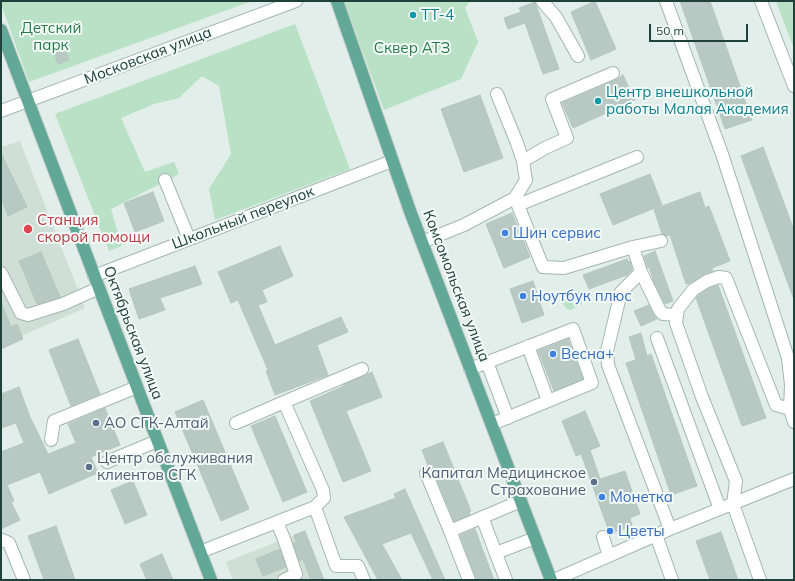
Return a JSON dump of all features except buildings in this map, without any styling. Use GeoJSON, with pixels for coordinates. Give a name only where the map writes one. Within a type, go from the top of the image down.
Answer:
{"type":"FeatureCollection","features":[{"type":"Feature","properties":{"kind":"main road","name":"Комсомольская улица"},"geometry":{"type":"LineString","coordinates":[[337,1],[392,161],[422,242],[552,580]]}},
{"type":"Feature","properties":{"kind":"main road","name":"Октябрьская улица"},"geometry":{"type":"LineString","coordinates":[[1,30],[98,288],[211,580]]}},
{"type":"Feature","properties":{"kind":"street","name":"Московская улица"},"geometry":{"type":"LineString","coordinates":[[1,111],[296,1]]}},
{"type":"Feature","properties":{"kind":"street"},"geometry":{"type":"LineString","coordinates":[[542,1],[556,17],[578,56]]}},
{"type":"Feature","properties":{"kind":"street"},"geometry":{"type":"LineString","coordinates":[[666,1],[722,154],[788,358],[791,385],[790,409],[794,422]]}},
{"type":"Feature","properties":{"kind":"street"},"geometry":{"type":"LineString","coordinates":[[761,1],[794,86]]}},
{"type":"Feature","properties":{"kind":"street"},"geometry":{"type":"LineString","coordinates":[[523,161],[545,148],[567,138],[552,99],[613,73]]}},
{"type":"Feature","properties":{"kind":"street"},"geometry":{"type":"LineString","coordinates":[[496,94],[523,161],[526,180],[517,201],[542,267],[564,268],[633,247],[661,241]]}},
{"type":"Feature","properties":{"kind":"street"},"geometry":{"type":"LineString","coordinates":[[422,242],[517,201],[637,157]]}},
{"type":"Feature","properties":{"kind":"street","name":"Школьный переулок"},"geometry":{"type":"LineString","coordinates":[[94,276],[392,161]]}},
{"type":"Feature","properties":{"kind":"street"},"geometry":{"type":"LineString","coordinates":[[165,180],[189,239]]}},
{"type":"Feature","properties":{"kind":"street"},"geometry":{"type":"LineString","coordinates":[[633,247],[640,272],[660,311],[663,314],[677,314]]}},
{"type":"Feature","properties":{"kind":"street"},"geometry":{"type":"LineString","coordinates":[[640,272],[621,292],[607,351],[608,365],[670,529]]}},
{"type":"Feature","properties":{"kind":"street"},"geometry":{"type":"LineString","coordinates":[[1,273],[21,313],[28,316],[63,304],[98,288]]}},
{"type":"Feature","properties":{"kind":"street"},"geometry":{"type":"LineString","coordinates":[[760,580],[733,504],[736,481],[702,398],[676,323],[678,309],[693,290],[707,281],[719,277],[726,278],[776,405],[790,409]]}},
{"type":"Feature","properties":{"kind":"street"},"geometry":{"type":"LineString","coordinates":[[470,369],[573,329],[592,383]]}},
{"type":"Feature","properties":{"kind":"street"},"geometry":{"type":"LineString","coordinates":[[657,338],[720,509]]}},
{"type":"Feature","properties":{"kind":"street"},"geometry":{"type":"LineString","coordinates":[[528,346],[548,401]]}},
{"type":"Feature","properties":{"kind":"street"},"geometry":{"type":"LineString","coordinates":[[487,362],[508,418]]}},
{"type":"Feature","properties":{"kind":"street"},"geometry":{"type":"LineString","coordinates":[[236,423],[362,369]]}},
{"type":"Feature","properties":{"kind":"street"},"geometry":{"type":"LineString","coordinates":[[492,424],[611,374]]}},
{"type":"Feature","properties":{"kind":"street"},"geometry":{"type":"LineString","coordinates":[[51,440],[54,421],[137,387]]}},
{"type":"Feature","properties":{"kind":"street"},"geometry":{"type":"LineString","coordinates":[[200,552],[315,507],[324,498],[323,490],[284,402]]}},
{"type":"Feature","properties":{"kind":"street"},"geometry":{"type":"LineString","coordinates":[[107,462],[157,441]]}},
{"type":"Feature","properties":{"kind":"street"},"geometry":{"type":"LineString","coordinates":[[426,473],[469,580]]}},
{"type":"Feature","properties":{"kind":"street"},"geometry":{"type":"LineString","coordinates":[[552,580],[670,529],[794,479]]}},
{"type":"Feature","properties":{"kind":"street"},"geometry":{"type":"LineString","coordinates":[[450,531],[521,500]]}},
{"type":"Feature","properties":{"kind":"street"},"geometry":{"type":"LineString","coordinates":[[315,507],[336,566],[358,566],[364,580]]}},
{"type":"Feature","properties":{"kind":"street"},"geometry":{"type":"LineString","coordinates":[[482,517],[506,580]]}},
{"type":"Feature","properties":{"kind":"street"},"geometry":{"type":"LineString","coordinates":[[277,522],[296,574],[284,580]]}},
{"type":"Feature","properties":{"kind":"street"},"geometry":{"type":"LineString","coordinates":[[656,536],[672,580]]}},
{"type":"Feature","properties":{"kind":"street"},"geometry":{"type":"LineString","coordinates":[[603,537],[609,556]]}},
{"type":"Feature","properties":{"kind":"street"},"geometry":{"type":"LineString","coordinates":[[496,553],[535,538]]}},
{"type":"Feature","properties":{"kind":"street"},"geometry":{"type":"LineString","coordinates":[[1,541],[3,540],[10,543],[24,580]]}},
{"type":"Feature","properties":{"kind":"shaded area","name":"Станция скорой помощи"},"geometry":{"type":"Polygon","coordinates":[[[20,141],[85,308],[1,345],[1,147],[20,141]]]}},
{"type":"Feature","properties":{"kind":"shaded area"},"geometry":{"type":"Polygon","coordinates":[[[294,535],[311,580],[233,580],[226,562],[294,535]]]}},
{"type":"Feature","properties":{"kind":"green space","name":"Детский парк"},"geometry":{"type":"Polygon","coordinates":[[[1,1],[252,1],[29,82],[1,1]]]}},
{"type":"Feature","properties":{"kind":"green space","name":"Сквер АТЗ"},"geometry":{"type":"Polygon","coordinates":[[[344,1],[470,1],[465,8],[478,42],[461,79],[384,110],[344,1]]]}},
{"type":"Feature","properties":{"kind":"green space"},"geometry":{"type":"Polygon","coordinates":[[[776,1],[794,1],[794,49],[776,1]]]}},
{"type":"Feature","properties":{"kind":"green space"},"geometry":{"type":"Polygon","coordinates":[[[295,24],[350,169],[215,220],[209,189],[231,154],[219,86],[202,76],[179,98],[154,104],[121,118],[145,172],[174,162],[179,174],[111,209],[122,246],[109,251],[55,114],[295,24]]]}},
{"type":"Feature","properties":{"kind":"green space"},"geometry":{"type":"Polygon","coordinates":[[[574,291],[583,292],[585,296],[581,304],[571,310],[567,309],[561,302],[561,299],[564,295],[574,291]]]}},
{"type":"Feature","properties":{"kind":"place","name":"ТТ-4"},"geometry":{"type":"Point","coordinates":[413,15]}},
{"type":"Feature","properties":{"kind":"place","name":"Центр внешкольной работы Малая Академия"},"geometry":{"type":"Point","coordinates":[598,101]}},
{"type":"Feature","properties":{"kind":"place","name":"Станция скорой помощи"},"geometry":{"type":"Point","coordinates":[28,229]}},
{"type":"Feature","properties":{"kind":"place","name":"Шин сервис"},"geometry":{"type":"Point","coordinates":[505,233]}},
{"type":"Feature","properties":{"kind":"place","name":"Ноутбук плюс"},"geometry":{"type":"Point","coordinates":[523,296]}},
{"type":"Feature","properties":{"kind":"place","name":"Весна+"},"geometry":{"type":"Point","coordinates":[553,354]}},
{"type":"Feature","properties":{"kind":"place","name":"АО СГК-Алтай"},"geometry":{"type":"Point","coordinates":[96,423]}},
{"type":"Feature","properties":{"kind":"place","name":"Центр обслуживания клиентов СГК"},"geometry":{"type":"Point","coordinates":[89,467]}},
{"type":"Feature","properties":{"kind":"place","name":"Капитал Медицинское Страхование"},"geometry":{"type":"Point","coordinates":[594,482]}},
{"type":"Feature","properties":{"kind":"place","name":"Монетка"},"geometry":{"type":"Point","coordinates":[602,497]}},
{"type":"Feature","properties":{"kind":"place","name":"Цветы"},"geometry":{"type":"Point","coordinates":[610,531]}}]}
